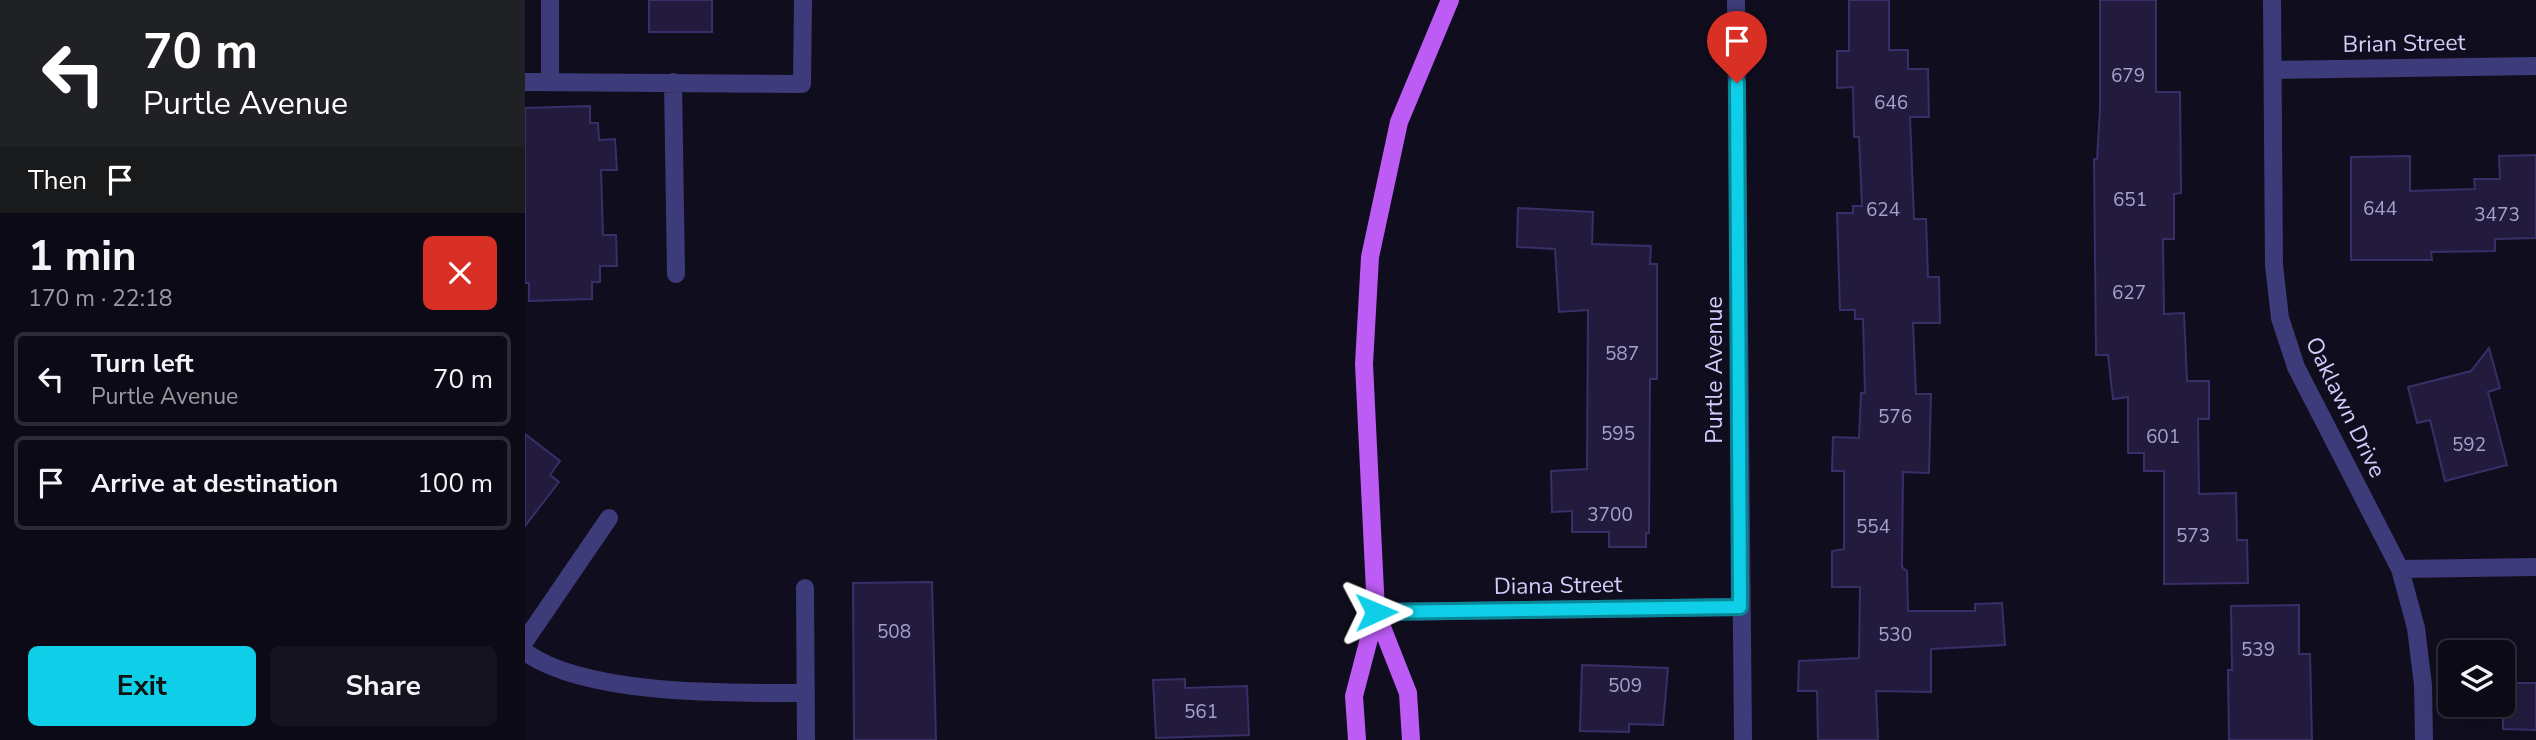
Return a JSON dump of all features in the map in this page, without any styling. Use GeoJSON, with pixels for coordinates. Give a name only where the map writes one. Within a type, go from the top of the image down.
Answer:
{"type":"FeatureCollection","features":[{"type":"Feature","properties":{"kind":"main road"},"geometry":{"type":"LineString","coordinates":[[1356,740],[1354,696],[1376,612],[1364,364],[1370,257],[1399,122],[1450,0]]}},
{"type":"Feature","properties":{"kind":"main road"},"geometry":{"type":"LineString","coordinates":[[1376,612],[1408,693],[1411,740]]}},
{"type":"Feature","properties":{"kind":"street"},"geometry":{"type":"LineString","coordinates":[[549,81],[550,0]]}},
{"type":"Feature","properties":{"kind":"street"},"geometry":{"type":"LineString","coordinates":[[525,82],[802,84],[803,0]]}},
{"type":"Feature","properties":{"kind":"street","name":"Purtle Avenue"},"geometry":{"type":"LineString","coordinates":[[1736,0],[1740,607],[1744,740]]}},
{"type":"Feature","properties":{"kind":"street","name":"Oaklawn Drive"},"geometry":{"type":"LineString","coordinates":[[2272,0],[2274,265],[2280,318],[2296,367],[2400,569],[2416,628],[2423,685],[2424,740]]}},
{"type":"Feature","properties":{"kind":"street","name":"Brian Street"},"geometry":{"type":"LineString","coordinates":[[2273,70],[2536,65]]}},
{"type":"Feature","properties":{"kind":"street"},"geometry":{"type":"LineString","coordinates":[[673,82],[677,274]]}},
{"type":"Feature","properties":{"kind":"street"},"geometry":{"type":"LineString","coordinates":[[525,642],[609,518]]}},
{"type":"Feature","properties":{"kind":"street"},"geometry":{"type":"LineString","coordinates":[[2400,569],[2536,567]]}},
{"type":"Feature","properties":{"kind":"street"},"geometry":{"type":"LineString","coordinates":[[805,588],[806,740]]}},
{"type":"Feature","properties":{"kind":"street","name":"Diana Street"},"geometry":{"type":"LineString","coordinates":[[1376,612],[1740,607]]}},
{"type":"Feature","properties":{"kind":"street"},"geometry":{"type":"LineString","coordinates":[[525,652],[542,664],[591,679],[705,693],[806,693]]}},
{"type":"Feature","properties":{"kind":"building"},"geometry":{"type":"Polygon","coordinates":[[[649,0],[712,0],[712,32],[649,32],[649,0]]]}},
{"type":"Feature","properties":{"kind":"building"},"geometry":{"type":"Polygon","coordinates":[[[1849,0],[1889,0],[1889,50],[1908,50],[1908,69],[1928,69],[1929,117],[1910,117],[1914,219],[1926,219],[1928,277],[1939,277],[1940,323],[1913,323],[1916,394],[1931,394],[1929,473],[1903,472],[1902,567],[1907,571],[1908,611],[1975,611],[1975,604],[2002,603],[2005,645],[1931,649],[1931,692],[1876,691],[1878,740],[1818,740],[1817,691],[1798,691],[1799,661],[1859,658],[1860,587],[1832,587],[1832,551],[1844,549],[1844,471],[1832,471],[1833,437],[1859,438],[1861,393],[1865,393],[1863,319],[1855,319],[1855,310],[1840,310],[1837,213],[1853,213],[1853,206],[1862,206],[1859,137],[1854,137],[1853,87],[1837,88],[1837,51],[1849,51],[1849,0]]]}},
{"type":"Feature","properties":{"kind":"building"},"geometry":{"type":"Polygon","coordinates":[[[2100,0],[2156,0],[2156,92],[2180,92],[2181,193],[2174,194],[2174,239],[2163,239],[2164,314],[2184,313],[2187,381],[2209,381],[2209,419],[2198,419],[2199,494],[2236,493],[2237,540],[2247,540],[2248,583],[2164,584],[2164,471],[2144,471],[2144,453],[2128,453],[2128,397],[2113,399],[2108,355],[2096,355],[2094,159],[2097,159],[2100,110],[2100,0]]]}},
{"type":"Feature","properties":{"kind":"building"},"geometry":{"type":"Polygon","coordinates":[[[590,106],[590,123],[598,123],[599,140],[615,139],[617,170],[601,170],[603,235],[616,235],[617,266],[600,266],[600,282],[592,282],[592,299],[529,301],[529,283],[525,283],[525,108],[590,106]]]}},
{"type":"Feature","properties":{"kind":"building"},"geometry":{"type":"Polygon","coordinates":[[[2536,155],[2536,238],[2495,239],[2495,251],[2431,252],[2432,260],[2351,260],[2351,157],[2410,156],[2410,191],[2475,189],[2474,179],[2500,179],[2499,156],[2536,155]]]}},
{"type":"Feature","properties":{"kind":"building"},"geometry":{"type":"Polygon","coordinates":[[[1518,208],[1593,212],[1592,244],[1651,246],[1650,264],[1657,264],[1657,379],[1650,379],[1649,533],[1646,533],[1646,547],[1609,547],[1609,532],[1572,532],[1572,511],[1552,512],[1551,471],[1587,469],[1588,310],[1559,312],[1555,249],[1517,247],[1518,208]]]}},
{"type":"Feature","properties":{"kind":"building"},"geometry":{"type":"Polygon","coordinates":[[[2489,348],[2500,388],[2488,392],[2507,465],[2445,481],[2430,420],[2417,423],[2408,387],[2471,371],[2489,348]]]}},
{"type":"Feature","properties":{"kind":"building"},"geometry":{"type":"Polygon","coordinates":[[[525,434],[560,461],[550,475],[559,482],[525,526],[525,434]]]}},
{"type":"Feature","properties":{"kind":"building"},"geometry":{"type":"Polygon","coordinates":[[[932,582],[936,740],[854,740],[853,583],[932,582]]]}},
{"type":"Feature","properties":{"kind":"building"},"geometry":{"type":"Polygon","coordinates":[[[2299,605],[2299,654],[2310,654],[2312,740],[2229,740],[2231,606],[2299,605]]]}},
{"type":"Feature","properties":{"kind":"building"},"geometry":{"type":"Polygon","coordinates":[[[1582,665],[1668,668],[1663,725],[1629,724],[1629,732],[1580,731],[1582,665]]]}},
{"type":"Feature","properties":{"kind":"building"},"geometry":{"type":"Polygon","coordinates":[[[1185,679],[1185,688],[1247,686],[1249,735],[1156,738],[1153,680],[1185,679]]]}},
{"type":"Feature","properties":{"kind":"building"},"geometry":{"type":"Polygon","coordinates":[[[2515,683],[2536,683],[2536,730],[2503,729],[2503,717],[2515,717],[2515,683]]]}},
{"type":"Feature","properties":{"kind":"route"},"geometry":{"type":"LineString","coordinates":[[1376,612],[1740,607],[1737,83]]}}]}
